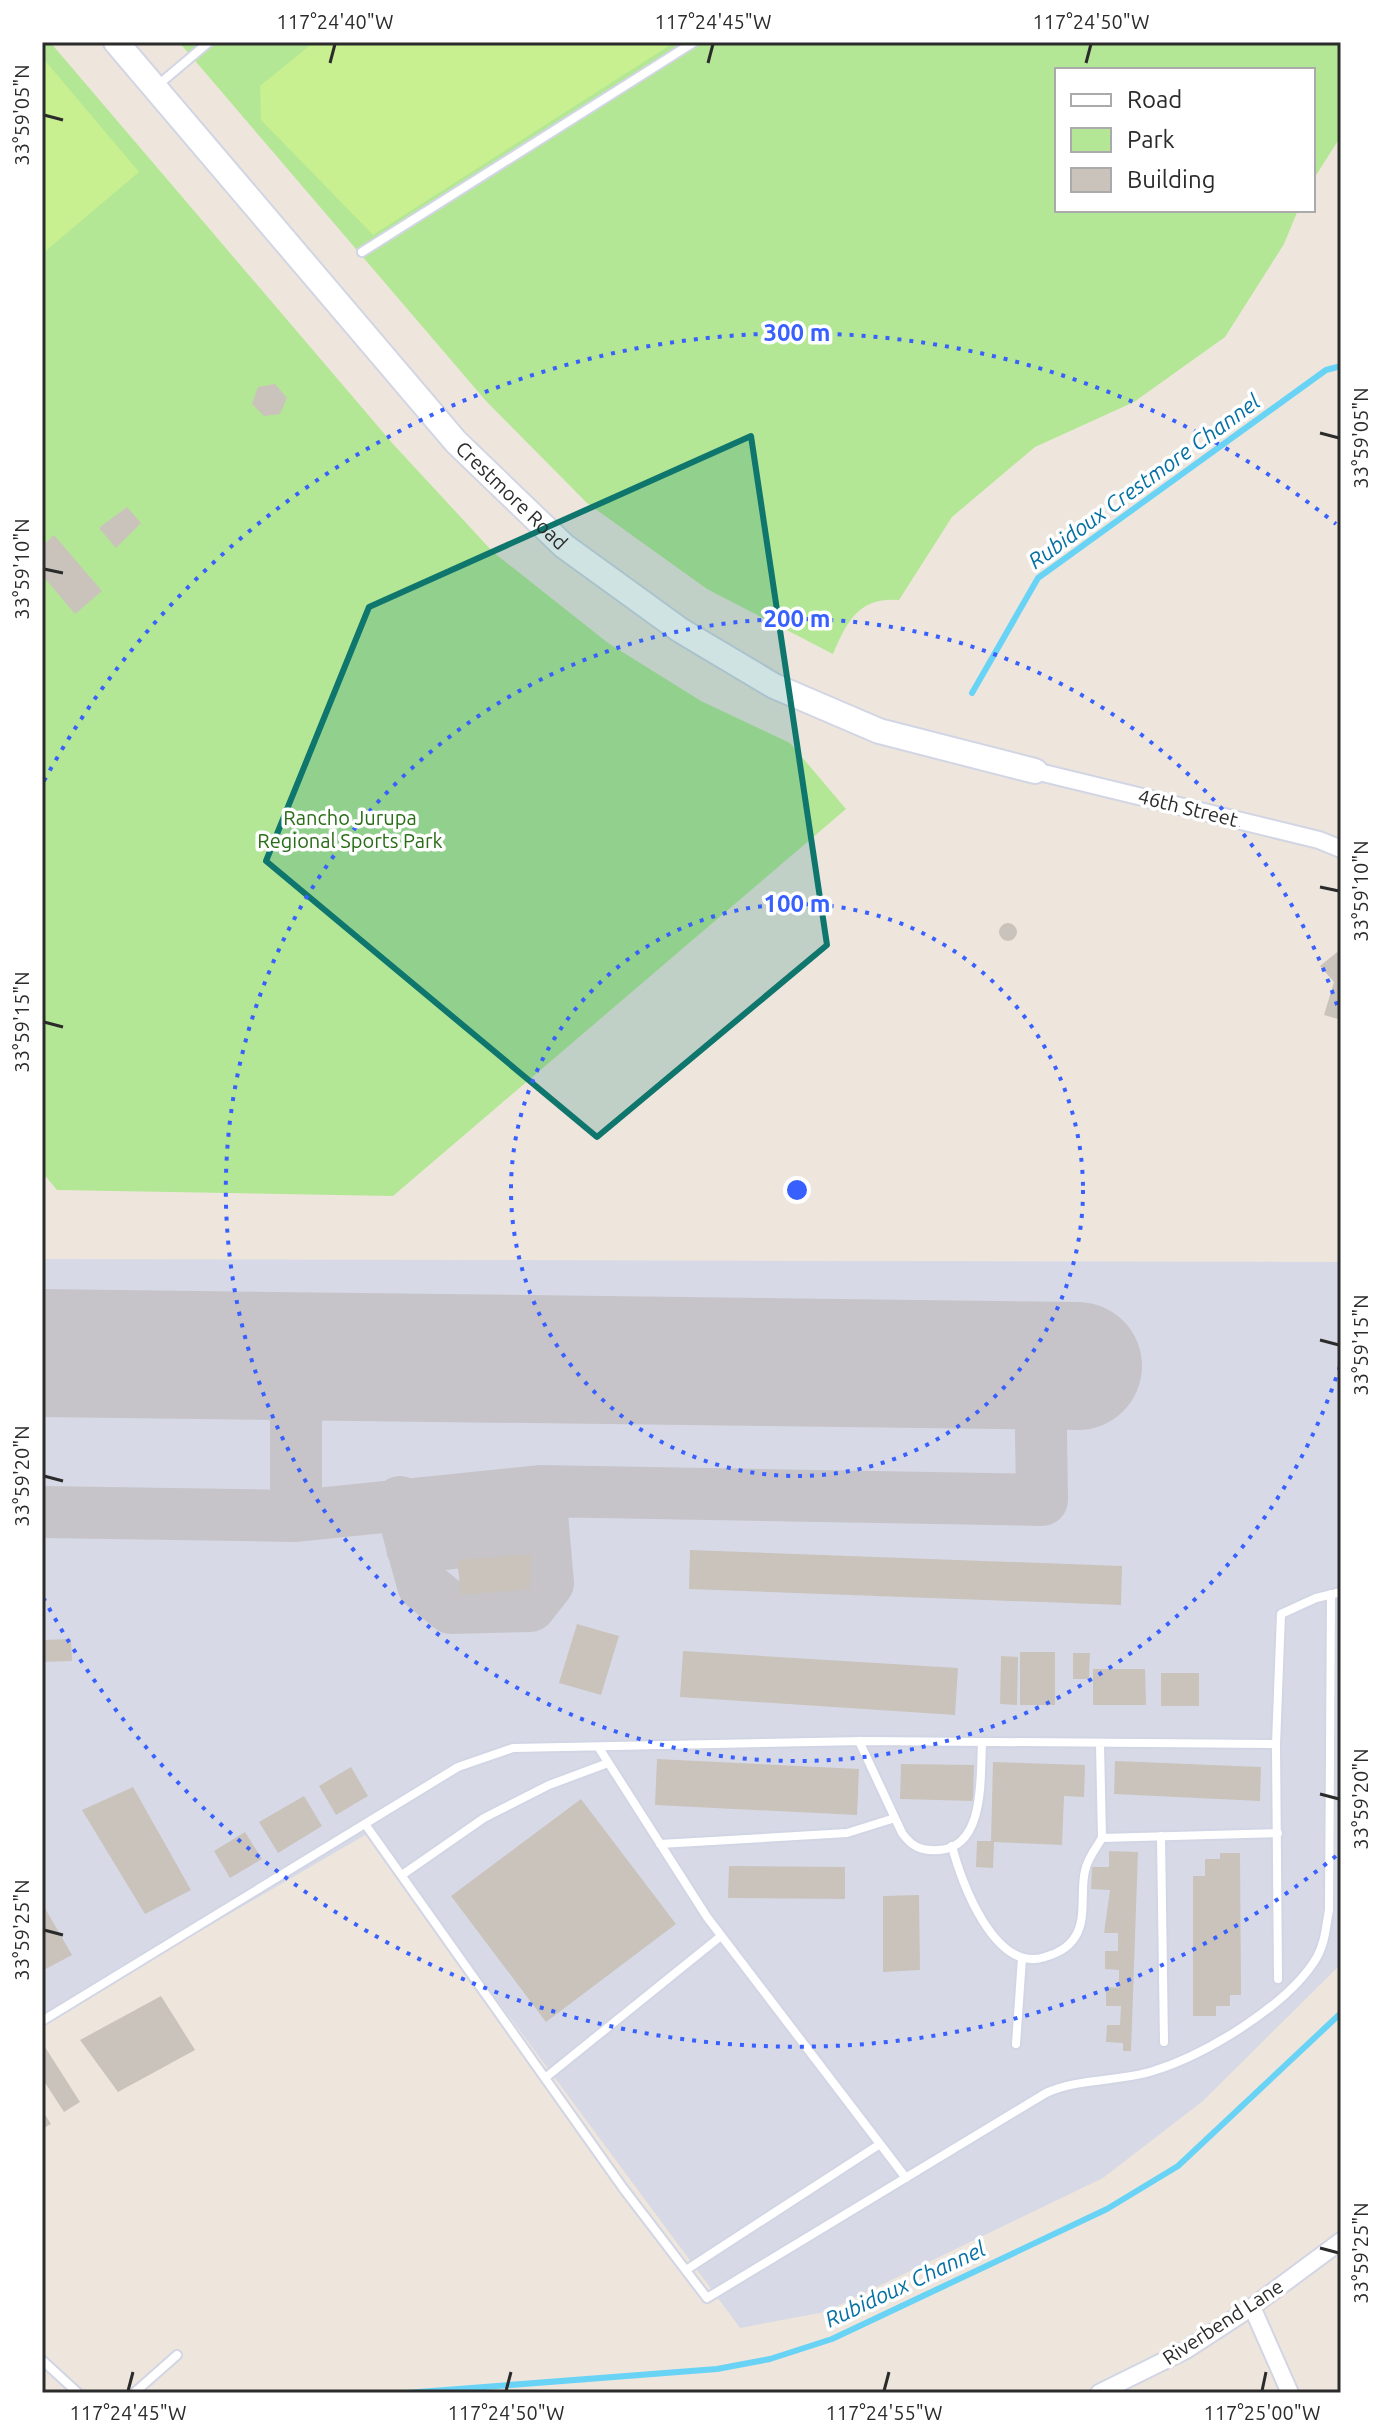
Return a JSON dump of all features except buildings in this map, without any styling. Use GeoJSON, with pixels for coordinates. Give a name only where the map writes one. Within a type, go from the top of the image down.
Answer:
{"type":"FeatureCollection","features":[{"type":"Feature","properties":{"kind":"street","name":"Crestmore Road"},"geometry":{"type":"LineString","coordinates":[[116,42],[456,442],[564,546],[680,630],[774,686],[879,731],[1035,771]]}},
{"type":"Feature","properties":{"kind":"street","name":"46th Street"},"geometry":{"type":"LineString","coordinates":[[1035,771],[1319,840],[1341,849]]}},
{"type":"Feature","properties":{"kind":"street","name":"Riverbend Lane"},"geometry":{"type":"LineString","coordinates":[[1099,2393],[1186,2350],[1252,2307],[1341,2241]]}},
{"type":"Feature","properties":{"kind":"street"},"geometry":{"type":"LineString","coordinates":[[1252,2307],[1290,2393]]}},
{"type":"Feature","properties":{"kind":"lane"},"geometry":{"type":"LineString","coordinates":[[155,88],[209,42]]}},
{"type":"Feature","properties":{"kind":"lane"},"geometry":{"type":"LineString","coordinates":[[362,252],[694,42]]}},
{"type":"Feature","properties":{"kind":"lane"},"geometry":{"type":"LineString","coordinates":[[1278,1979],[1276,1744],[1281,1614],[1341,1592]]}},
{"type":"Feature","properties":{"kind":"lane"},"geometry":{"type":"LineString","coordinates":[[365,1824],[545,2078],[707,2298],[1046,2093],[1062,2086],[1153,2071],[1203,2049],[1256,2016],[1281,1996],[1316,1959],[1323,1944],[1329,1910],[1331,1594]]}},
{"type":"Feature","properties":{"kind":"lane"},"geometry":{"type":"LineString","coordinates":[[42,2021],[458,1767],[513,1748],[859,1741],[1276,1744]]}},
{"type":"Feature","properties":{"kind":"lane"},"geometry":{"type":"LineString","coordinates":[[859,1741],[910,1844],[922,1850],[952,1846],[959,1842],[972,1824],[979,1803],[982,1743]]}},
{"type":"Feature","properties":{"kind":"lane"},"geometry":{"type":"LineString","coordinates":[[952,1846],[977,1912],[999,1942],[1022,1958],[1040,1959],[1062,1951],[1077,1935],[1085,1869],[1102,1838],[1100,1745]]}},
{"type":"Feature","properties":{"kind":"lane"},"geometry":{"type":"LineString","coordinates":[[599,1748],[721,1936],[906,2178]]}},
{"type":"Feature","properties":{"kind":"lane"},"geometry":{"type":"LineString","coordinates":[[1330,1750],[1341,1750]]}},
{"type":"Feature","properties":{"kind":"lane"},"geometry":{"type":"LineString","coordinates":[[402,1875],[484,1818],[549,1785],[608,1763]]}},
{"type":"Feature","properties":{"kind":"lane"},"geometry":{"type":"LineString","coordinates":[[660,1844],[847,1833],[895,1818]]}},
{"type":"Feature","properties":{"kind":"lane"},"geometry":{"type":"LineString","coordinates":[[1102,1838],[1278,1833]]}},
{"type":"Feature","properties":{"kind":"lane"},"geometry":{"type":"LineString","coordinates":[[1161,1836],[1164,2042]]}},
{"type":"Feature","properties":{"kind":"lane"},"geometry":{"type":"LineString","coordinates":[[545,2078],[721,1936]]}},
{"type":"Feature","properties":{"kind":"lane"},"geometry":{"type":"LineString","coordinates":[[1016,2044],[1022,1958]]}},
{"type":"Feature","properties":{"kind":"lane"},"geometry":{"type":"LineString","coordinates":[[686,2270],[880,2144]]}},
{"type":"Feature","properties":{"kind":"lane"},"geometry":{"type":"LineString","coordinates":[[134,2393],[177,2355]]}},
{"type":"Feature","properties":{"kind":"lane"},"geometry":{"type":"LineString","coordinates":[[42,2360],[78,2393]]}},
{"type":"Feature","properties":{"kind":"highlighted area"},"geometry":{"type":"Polygon","coordinates":[[[751,436],[827,945],[597,1137],[266,861],[369,607],[751,436]]]}},
{"type":"Feature","properties":{"kind":"shaded area"},"geometry":{"type":"Polygon","coordinates":[[[42,1259],[1341,1262],[1341,1964],[1203,2101],[1103,2178],[825,2312],[740,2328],[372,1831],[42,2023],[42,1259]]]}},
{"type":"Feature","properties":{"kind":"green space","name":"Rancho Jurupa Regional Sports Park"},"geometry":{"type":"Polygon","coordinates":[[[42,42],[50,42],[393,444],[493,552],[608,643],[701,701],[790,743],[846,809],[393,1196],[57,1190],[42,1172],[42,42]]]}},
{"type":"Feature","properties":{"kind":"green space"},"geometry":{"type":"Polygon","coordinates":[[[179,42],[1341,42],[1341,136],[1315,177],[1315,68],[1055,68],[1055,212],[1297,212],[1284,244],[1225,337],[1134,402],[1035,447],[952,517],[899,600],[874,603],[856,614],[833,654],[707,589],[587,503],[486,401],[179,42]]]}},
{"type":"Feature","properties":{"kind":"green space"},"geometry":{"type":"Polygon","coordinates":[[[314,42],[675,42],[373,235],[261,120],[260,86],[314,42]]]}},
{"type":"Feature","properties":{"kind":"green space"},"geometry":{"type":"Polygon","coordinates":[[[42,57],[139,172],[42,254],[42,57]]]}},
{"type":"Feature","properties":{"kind":"waterway","name":"Rubidoux Crestmore Channel"},"geometry":{"type":"LineString","coordinates":[[972,693],[1038,578],[1326,370],[1341,366]]}},
{"type":"Feature","properties":{"kind":"waterway","name":"Rubidoux Channel"},"geometry":{"type":"LineString","coordinates":[[406,2393],[717,2369],[770,2359],[832,2339],[1107,2209],[1178,2166],[1341,2013]]}},
{"type":"Feature","properties":{"kind":"taxiway"},"geometry":{"type":"LineString","coordinates":[[296,1356],[296,1516]]}},
{"type":"Feature","properties":{"kind":"taxiway"},"geometry":{"type":"LineString","coordinates":[[42,1512],[296,1516],[540,1491],[1042,1500],[1040,1366]]}},
{"type":"Feature","properties":{"kind":"taxiway"},"geometry":{"type":"LineString","coordinates":[[400,1502],[423,1585],[451,1608],[530,1606],[548,1583],[540,1491]]}},
{"type":"Feature","properties":{"kind":"taxiway"},"geometry":{"type":"LineString","coordinates":[[412,1548],[543,1532]]}},
{"type":"Feature","properties":{"kind":"runway"},"geometry":{"type":"LineString","coordinates":[[42,1353],[1078,1366]]}}]}
